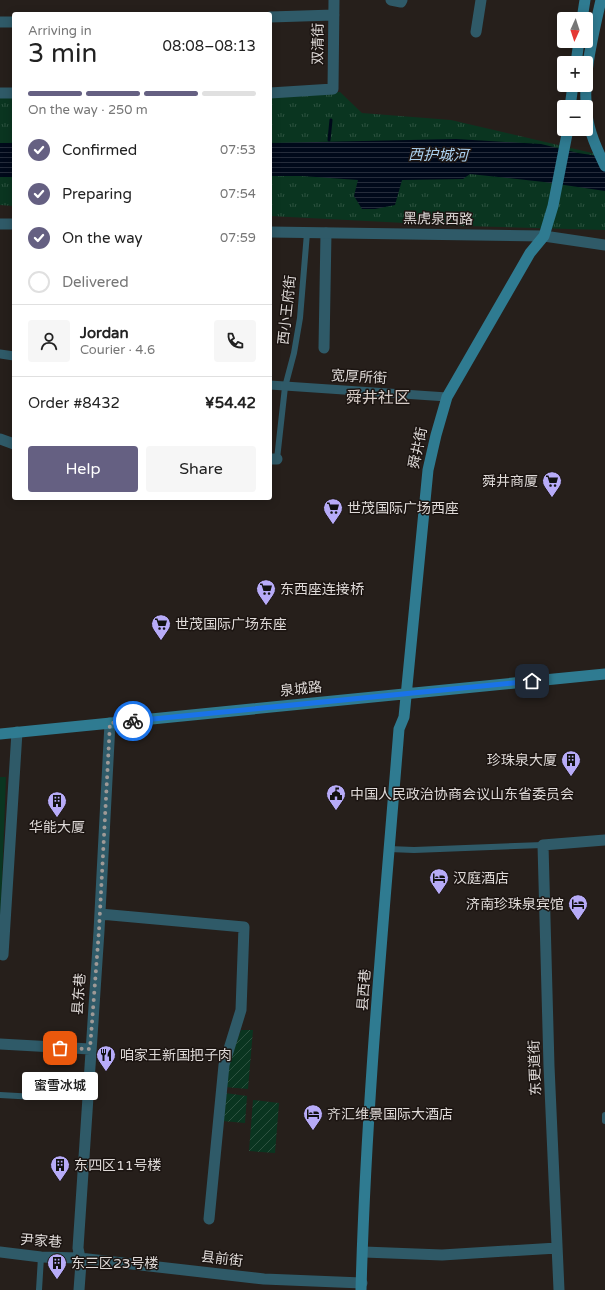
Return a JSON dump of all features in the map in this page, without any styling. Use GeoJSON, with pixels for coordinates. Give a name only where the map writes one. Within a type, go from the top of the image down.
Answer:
{"type":"FeatureCollection","features":[{"type":"Feature","properties":{"kind":"main road"},"geometry":{"type":"LineString","coordinates":[[583,12],[585,0]]}},
{"type":"Feature","properties":{"kind":"main road"},"geometry":{"type":"LineString","coordinates":[[586,100],[586,86],[594,33],[601,0]]}},
{"type":"Feature","properties":{"kind":"main road"},"geometry":{"type":"LineString","coordinates":[[544,236],[553,206],[567,136]]}},
{"type":"Feature","properties":{"kind":"main road"},"geometry":{"type":"LineString","coordinates":[[592,136],[605,166]]}},
{"type":"Feature","properties":{"kind":"main road","name":"舜井街"},"geometry":{"type":"LineString","coordinates":[[406,694],[428,470],[447,397],[530,253],[544,236]]}},
{"type":"Feature","properties":{"kind":"main road","name":"泉城路"},"geometry":{"type":"LineString","coordinates":[[0,734],[605,674]]}},
{"type":"Feature","properties":{"kind":"main road","name":"县西巷"},"geometry":{"type":"LineString","coordinates":[[362,1287],[366,1178],[390,849],[399,729],[404,717],[406,694]]}},
{"type":"Feature","properties":{"kind":"street","name":"双清街"},"geometry":{"type":"LineString","coordinates":[[272,94],[333,89],[334,0]]}},
{"type":"Feature","properties":{"kind":"street"},"geometry":{"type":"LineString","coordinates":[[391,0],[401,2],[402,0]]}},
{"type":"Feature","properties":{"kind":"street"},"geometry":{"type":"LineString","coordinates":[[476,32],[481,0]]}},
{"type":"Feature","properties":{"kind":"street"},"geometry":{"type":"LineString","coordinates":[[272,16],[334,15]]}},
{"type":"Feature","properties":{"kind":"street"},"geometry":{"type":"LineString","coordinates":[[0,22],[12,22]]}},
{"type":"Feature","properties":{"kind":"street"},"geometry":{"type":"LineString","coordinates":[[0,93],[12,93]]}},
{"type":"Feature","properties":{"kind":"street"},"geometry":{"type":"LineString","coordinates":[[0,224],[12,224]]}},
{"type":"Feature","properties":{"kind":"street","name":"黑虎泉西路"},"geometry":{"type":"LineString","coordinates":[[272,232],[544,236],[605,245]]}},
{"type":"Feature","properties":{"kind":"street"},"geometry":{"type":"LineString","coordinates":[[324,348],[326,233]]}},
{"type":"Feature","properties":{"kind":"street"},"geometry":{"type":"LineString","coordinates":[[0,354],[12,356]]}},
{"type":"Feature","properties":{"kind":"street","name":"宽厚所街"},"geometry":{"type":"LineString","coordinates":[[272,385],[447,397]]}},
{"type":"Feature","properties":{"kind":"street"},"geometry":{"type":"LineString","coordinates":[[0,439],[12,443]]}},
{"type":"Feature","properties":{"kind":"street","name":"县东巷"},"geometry":{"type":"LineString","coordinates":[[79,1290],[81,1263],[78,1248],[100,914],[110,723]]}},
{"type":"Feature","properties":{"kind":"street"},"geometry":{"type":"LineString","coordinates":[[3,955],[17,732]]}},
{"type":"Feature","properties":{"kind":"street"},"geometry":{"type":"LineString","coordinates":[[543,845],[605,840]]}},
{"type":"Feature","properties":{"kind":"street","name":"东更道街"},"geometry":{"type":"LineString","coordinates":[[543,845],[559,1290]]}},
{"type":"Feature","properties":{"kind":"street"},"geometry":{"type":"LineString","coordinates":[[100,914],[244,927],[241,1010],[224,1065],[209,1219]]}},
{"type":"Feature","properties":{"kind":"street"},"geometry":{"type":"LineString","coordinates":[[0,1044],[90,1049]]}},
{"type":"Feature","properties":{"kind":"street"},"geometry":{"type":"LineString","coordinates":[[364,1252],[442,1255],[557,1248]]}},
{"type":"Feature","properties":{"kind":"street","name":"尹家巷"},"geometry":{"type":"LineString","coordinates":[[0,1252],[41,1257],[79,1258]]}},
{"type":"Feature","properties":{"kind":"street","name":"县前街"},"geometry":{"type":"LineString","coordinates":[[79,1258],[264,1279],[362,1287]]}},
{"type":"Feature","properties":{"kind":"lane","name":"西小王府街"},"geometry":{"type":"LineString","coordinates":[[274,459],[284,387],[294,353],[300,318],[307,233]]}},
{"type":"Feature","properties":{"kind":"lane"},"geometry":{"type":"LineString","coordinates":[[390,849],[414,850],[543,845]]}},
{"type":"Feature","properties":{"kind":"lane"},"geometry":{"type":"LineString","coordinates":[[0,1095],[36,1097]]}},
{"type":"Feature","properties":{"kind":"lane"},"geometry":{"type":"LineString","coordinates":[[605,1115],[605,1122]]}},
{"type":"Feature","properties":{"kind":"lane"},"geometry":{"type":"LineString","coordinates":[[39,1290],[41,1257]]}},
{"type":"Feature","properties":{"kind":"green space"},"geometry":{"type":"Polygon","coordinates":[[[340,92],[362,113],[451,120],[605,156],[605,230],[463,226],[272,216],[272,97],[340,92]]]}},
{"type":"Feature","properties":{"kind":"green space"},"geometry":{"type":"Polygon","coordinates":[[[0,96],[12,96],[12,206],[0,205],[0,96]]]}},
{"type":"Feature","properties":{"kind":"green space"},"geometry":{"type":"Polygon","coordinates":[[[0,777],[6,777],[0,937],[0,777]]]}},
{"type":"Feature","properties":{"kind":"green space"},"geometry":{"type":"Polygon","coordinates":[[[241,1030],[253,1030],[248,1089],[225,1087],[228,1066],[241,1030]]]}},
{"type":"Feature","properties":{"kind":"green space"},"geometry":{"type":"Polygon","coordinates":[[[225,1093],[247,1096],[245,1123],[222,1121],[225,1093]]]}},
{"type":"Feature","properties":{"kind":"green space"},"geometry":{"type":"Polygon","coordinates":[[[253,1100],[279,1103],[275,1153],[249,1151],[253,1100]]]}},
{"type":"Feature","properties":{"kind":"water","name":"西护城河"},"geometry":{"type":"Polygon","coordinates":[[[456,139],[541,144],[578,153],[605,157],[605,191],[544,182],[470,174],[463,179],[402,180],[395,205],[375,209],[362,209],[354,196],[358,180],[302,176],[272,176],[272,143],[456,139]]]}},
{"type":"Feature","properties":{"kind":"water"},"geometry":{"type":"Polygon","coordinates":[[[0,143],[12,143],[12,177],[0,177],[0,143]]]}},
{"type":"Feature","properties":{"kind":"waterway"},"geometry":{"type":"LineString","coordinates":[[329,140],[331,120]]}},
{"type":"Feature","properties":{"kind":"way so far"},"geometry":{"type":"LineString","coordinates":[[60,1048],[90,1049],[99,930],[110,746],[110,723],[133,721]]}},
{"type":"Feature","properties":{"kind":"place","name":"舜井商厦"},"geometry":{"type":"Point","coordinates":[552,498]}},
{"type":"Feature","properties":{"kind":"place","name":"世茂国际广场西座"},"geometry":{"type":"Point","coordinates":[333,525]}},
{"type":"Feature","properties":{"kind":"place","name":"东西座连接桥"},"geometry":{"type":"Point","coordinates":[266,606]}},
{"type":"Feature","properties":{"kind":"place","name":"世茂国际广场东座"},"geometry":{"type":"Point","coordinates":[161,641]}},
{"type":"Feature","properties":{"kind":"place","name":"珍珠泉大厦"},"geometry":{"type":"Point","coordinates":[571,777]}},
{"type":"Feature","properties":{"kind":"place","name":"中国人民政治协商会议山东省委员会"},"geometry":{"type":"Point","coordinates":[336,811]}},
{"type":"Feature","properties":{"kind":"place","name":"华能大厦"},"geometry":{"type":"Point","coordinates":[57,818]}},
{"type":"Feature","properties":{"kind":"place","name":"汉庭酒店"},"geometry":{"type":"Point","coordinates":[439,895]}},
{"type":"Feature","properties":{"kind":"place","name":"济南珍珠泉宾馆"},"geometry":{"type":"Point","coordinates":[578,921]}},
{"type":"Feature","properties":{"kind":"place","name":"蜜雪冰城"},"geometry":{"type":"Point","coordinates":[60,1048]}},
{"type":"Feature","properties":{"kind":"place","name":"咱家王新国把子肉"},"geometry":{"type":"Point","coordinates":[106,1072]}},
{"type":"Feature","properties":{"kind":"place","name":"齐汇维景国际大酒店"},"geometry":{"type":"Point","coordinates":[313,1131]}},
{"type":"Feature","properties":{"kind":"place","name":"东四区11号楼"},"geometry":{"type":"Point","coordinates":[60,1182]}},
{"type":"Feature","properties":{"kind":"place","name":"东三区23号楼"},"geometry":{"type":"Point","coordinates":[57,1280]}},
{"type":"Feature","properties":{"kind":"district","name":"舜井社区"},"geometry":{"type":"Point","coordinates":[378,398]}},
{"type":"Feature","properties":{"kind":"route"},"geometry":{"type":"LineString","coordinates":[[133,721],[532,681]]}}]}
